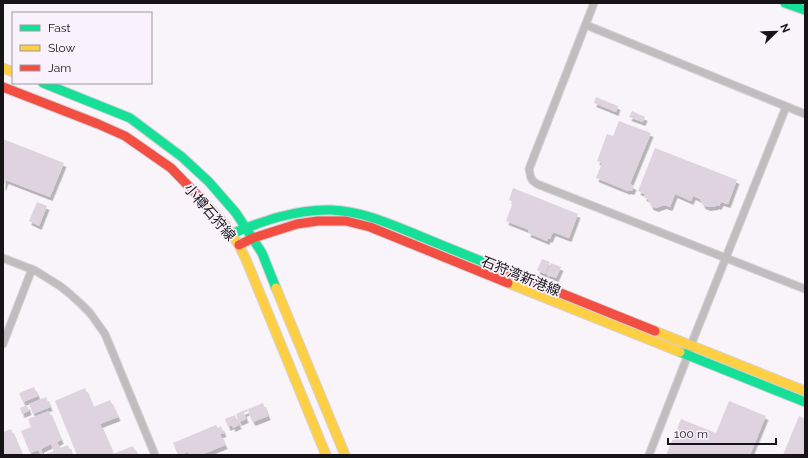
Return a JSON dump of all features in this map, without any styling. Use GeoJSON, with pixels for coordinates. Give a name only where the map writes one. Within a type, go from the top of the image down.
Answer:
{"type":"FeatureCollection","features":[{"type":"Feature","properties":{"kind":"main road"},"geometry":{"type":"LineString","coordinates":[[785,3],[805,10]]}},
{"type":"Feature","properties":{"kind":"main road","name":"小樽石狩線"},"geometry":{"type":"LineString","coordinates":[[46,84],[130,118],[182,157],[209,182],[236,213],[262,254],[345,455]]}},
{"type":"Feature","properties":{"kind":"main road","name":"小樽石狩線"},"geometry":{"type":"LineString","coordinates":[[3,86],[125,136],[171,168],[223,222],[239,245],[247,262],[326,455]]}},
{"type":"Feature","properties":{"kind":"main road","name":"石狩湾新港線"},"geometry":{"type":"LineString","coordinates":[[232,234],[292,213],[313,210],[345,211],[372,217],[805,391]]}},
{"type":"Feature","properties":{"kind":"main road","name":"石狩湾新港線"},"geometry":{"type":"LineString","coordinates":[[239,245],[253,238],[297,224],[318,221],[346,221],[370,227],[805,402]]}},
{"type":"Feature","properties":{"kind":"street"},"geometry":{"type":"LineString","coordinates":[[594,3],[529,169],[529,173],[533,181],[537,184],[805,289]]}},
{"type":"Feature","properties":{"kind":"street"},"geometry":{"type":"LineString","coordinates":[[586,25],[805,114]]}},
{"type":"Feature","properties":{"kind":"street"},"geometry":{"type":"LineString","coordinates":[[649,455],[786,106]]}},
{"type":"Feature","properties":{"kind":"street"},"geometry":{"type":"LineString","coordinates":[[3,258],[32,269],[60,286],[90,313],[105,334],[155,455]]}},
{"type":"Feature","properties":{"kind":"street"},"geometry":{"type":"LineString","coordinates":[[3,344],[32,269]]}},
{"type":"Feature","properties":{"kind":"building"},"geometry":{"type":"Polygon","coordinates":[[[596,97],[618,106],[616,112],[594,103],[596,97]]]}},
{"type":"Feature","properties":{"kind":"building"},"geometry":{"type":"Polygon","coordinates":[[[632,111],[645,117],[643,122],[629,117],[632,111]]]}},
{"type":"Feature","properties":{"kind":"building"},"geometry":{"type":"Polygon","coordinates":[[[619,121],[651,133],[630,184],[634,186],[632,191],[628,191],[596,178],[602,163],[597,161],[607,134],[613,136],[619,121]]]}},
{"type":"Feature","properties":{"kind":"building"},"geometry":{"type":"Polygon","coordinates":[[[3,139],[64,163],[50,197],[6,180],[3,188],[3,139]]]}},
{"type":"Feature","properties":{"kind":"building"},"geometry":{"type":"Polygon","coordinates":[[[655,148],[737,180],[728,204],[721,202],[719,206],[716,205],[708,207],[703,205],[700,199],[693,196],[691,201],[675,194],[670,207],[664,205],[656,208],[651,206],[648,199],[644,197],[645,194],[638,191],[655,148]]]}},
{"type":"Feature","properties":{"kind":"building"},"geometry":{"type":"Polygon","coordinates":[[[513,188],[578,214],[569,238],[553,232],[550,239],[548,238],[547,241],[528,233],[529,230],[506,221],[513,202],[509,200],[513,188]]]}},
{"type":"Feature","properties":{"kind":"building"},"geometry":{"type":"Polygon","coordinates":[[[37,202],[47,206],[39,226],[29,221],[37,202]]]}},
{"type":"Feature","properties":{"kind":"building"},"geometry":{"type":"Polygon","coordinates":[[[542,259],[550,262],[545,274],[537,270],[542,259]]]}},
{"type":"Feature","properties":{"kind":"building"},"geometry":{"type":"Polygon","coordinates":[[[551,263],[561,267],[556,278],[546,274],[551,263]]]}},
{"type":"Feature","properties":{"kind":"building"},"geometry":{"type":"Polygon","coordinates":[[[34,387],[38,396],[23,402],[19,393],[34,387]]]}},
{"type":"Feature","properties":{"kind":"building"},"geometry":{"type":"Polygon","coordinates":[[[85,388],[93,407],[110,400],[118,417],[100,424],[113,454],[133,446],[137,455],[77,455],[55,401],[85,388]]]}},
{"type":"Feature","properties":{"kind":"building"},"geometry":{"type":"Polygon","coordinates":[[[46,397],[50,407],[33,414],[29,404],[46,397]]]}},
{"type":"Feature","properties":{"kind":"building"},"geometry":{"type":"Polygon","coordinates":[[[729,401],[766,416],[750,455],[666,455],[681,419],[716,433],[729,401]]]}},
{"type":"Feature","properties":{"kind":"building"},"geometry":{"type":"Polygon","coordinates":[[[263,403],[268,416],[253,422],[248,409],[263,403]]]}},
{"type":"Feature","properties":{"kind":"building"},"geometry":{"type":"Polygon","coordinates":[[[27,405],[29,411],[22,414],[20,408],[27,405]]]}},
{"type":"Feature","properties":{"kind":"building"},"geometry":{"type":"Polygon","coordinates":[[[247,409],[248,411],[244,413],[246,419],[239,422],[236,414],[247,409]]]}},
{"type":"Feature","properties":{"kind":"building"},"geometry":{"type":"Polygon","coordinates":[[[49,411],[61,440],[57,442],[60,448],[68,445],[72,455],[44,455],[54,451],[51,444],[41,449],[43,455],[41,455],[38,450],[30,453],[21,431],[31,427],[28,419],[49,411]]]}},
{"type":"Feature","properties":{"kind":"building"},"geometry":{"type":"Polygon","coordinates":[[[235,415],[239,425],[233,428],[232,425],[228,427],[225,419],[235,415]]]}},
{"type":"Feature","properties":{"kind":"building"},"geometry":{"type":"Polygon","coordinates":[[[799,416],[805,419],[805,455],[783,455],[799,416]]]}},
{"type":"Feature","properties":{"kind":"building"},"geometry":{"type":"Polygon","coordinates":[[[216,425],[218,428],[221,426],[224,433],[220,434],[225,445],[201,455],[189,455],[188,452],[178,455],[173,443],[216,425]]]}},
{"type":"Feature","properties":{"kind":"building"},"geometry":{"type":"Polygon","coordinates":[[[11,429],[22,455],[4,455],[3,453],[3,432],[11,429]]]}},
{"type":"Feature","properties":{"kind":"traffic: fast"},"geometry":{"type":"LineString","coordinates":[[785,3],[805,10]]}},
{"type":"Feature","properties":{"kind":"traffic: fast"},"geometry":{"type":"LineString","coordinates":[[45,84],[130,118],[182,157],[209,182],[236,213],[262,253],[276,288]]}},
{"type":"Feature","properties":{"kind":"traffic: fast"},"geometry":{"type":"LineString","coordinates":[[231,234],[267,220],[292,214],[318,210],[342,211],[364,215],[384,222],[491,265]]}},
{"type":"Feature","properties":{"kind":"traffic: fast"},"geometry":{"type":"LineString","coordinates":[[680,352],[805,402]]}},
{"type":"Feature","properties":{"kind":"traffic: slow"},"geometry":{"type":"LineString","coordinates":[[3,68],[12,72]]}},
{"type":"Feature","properties":{"kind":"traffic: slow"},"geometry":{"type":"LineString","coordinates":[[203,201],[223,222],[239,245],[326,455]]}},
{"type":"Feature","properties":{"kind":"traffic: slow"},"geometry":{"type":"LineString","coordinates":[[508,283],[680,352]]}},
{"type":"Feature","properties":{"kind":"traffic: slow"},"geometry":{"type":"LineString","coordinates":[[276,288],[345,455]]}},
{"type":"Feature","properties":{"kind":"traffic: slow"},"geometry":{"type":"LineString","coordinates":[[655,331],[805,391]]}},
{"type":"Feature","properties":{"kind":"traffic: jam"},"geometry":{"type":"LineString","coordinates":[[3,87],[125,136],[171,168],[203,201]]}},
{"type":"Feature","properties":{"kind":"traffic: jam"},"geometry":{"type":"LineString","coordinates":[[239,245],[253,238],[297,224],[318,221],[346,221],[370,227],[508,283]]}},
{"type":"Feature","properties":{"kind":"traffic: jam"},"geometry":{"type":"LineString","coordinates":[[491,265],[655,331]]}}]}
